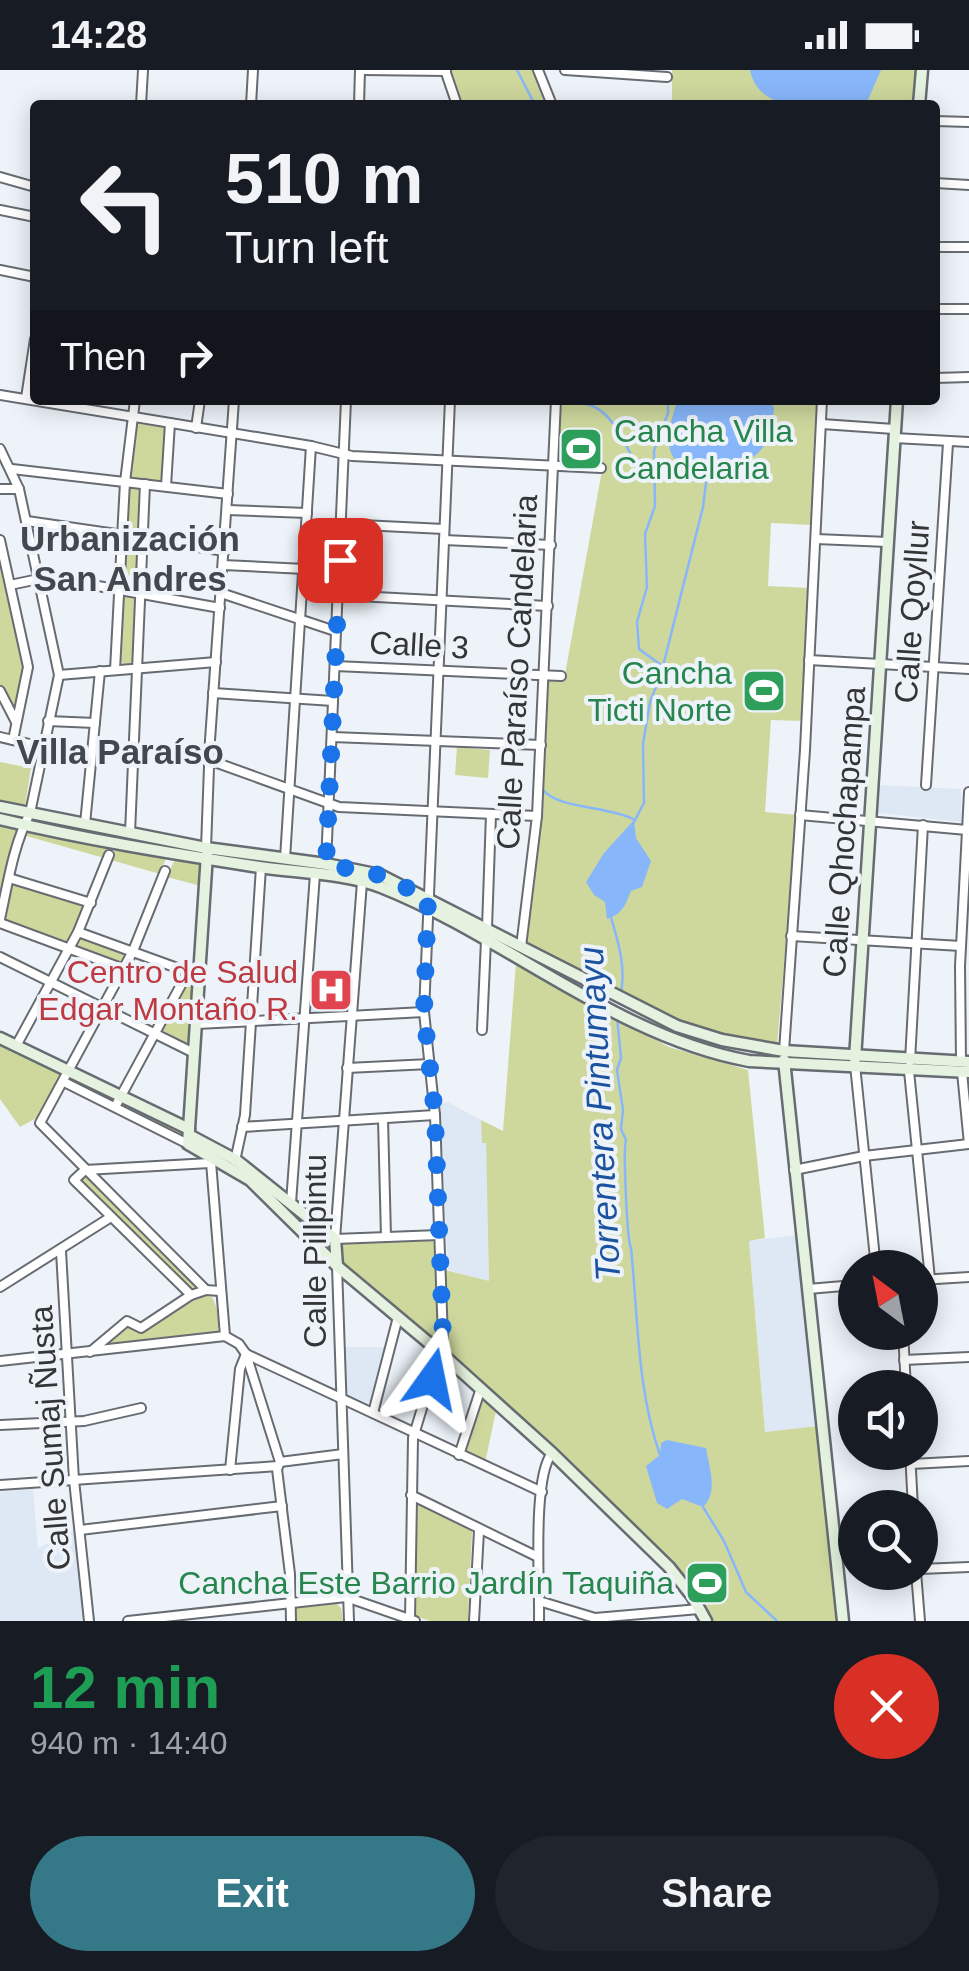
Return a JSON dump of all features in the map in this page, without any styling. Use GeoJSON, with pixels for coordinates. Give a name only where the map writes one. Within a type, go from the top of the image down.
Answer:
{"type":"FeatureCollection","features":[{"type":"Feature","properties":{"kind":"main road"},"geometry":{"type":"LineString","coordinates":[[919,100],[922,70]]}},
{"type":"Feature","properties":{"kind":"main road","name":"Calle Qhochapampa"},"geometry":{"type":"LineString","coordinates":[[856,1061],[897,405]]}},
{"type":"Feature","properties":{"kind":"main road"},"geometry":{"type":"LineString","coordinates":[[0,808],[130,834],[261,868],[376,885],[428,904]]}},
{"type":"Feature","properties":{"kind":"main road"},"geometry":{"type":"LineString","coordinates":[[0,819],[207,854],[285,859],[380,875],[615,1011],[696,1049],[750,1061],[784,1057],[965,1067]]}},
{"type":"Feature","properties":{"kind":"main road"},"geometry":{"type":"LineString","coordinates":[[207,854],[189,1136],[212,1160],[235,1164],[337,1266],[441,1352],[552,1453],[668,1567],[706,1621]]}},
{"type":"Feature","properties":{"kind":"main road"},"geometry":{"type":"LineString","coordinates":[[486,934],[701,1034],[784,1057]]}},
{"type":"Feature","properties":{"kind":"main road"},"geometry":{"type":"LineString","coordinates":[[0,1038],[66,1076],[189,1136],[235,1164],[334,1239]]}},
{"type":"Feature","properties":{"kind":"main road"},"geometry":{"type":"LineString","coordinates":[[784,1057],[843,1621]]}},
{"type":"Feature","properties":{"kind":"main road","name":"Calle Pillpintu"},"geometry":{"type":"LineString","coordinates":[[334,1239],[337,1266]]}},
{"type":"Feature","properties":{"kind":"street"},"geometry":{"type":"LineString","coordinates":[[142,100],[143,70]]}},
{"type":"Feature","properties":{"kind":"street"},"geometry":{"type":"LineString","coordinates":[[251,100],[253,70]]}},
{"type":"Feature","properties":{"kind":"street"},"geometry":{"type":"LineString","coordinates":[[359,100],[362,70],[446,71],[455,100]]}},
{"type":"Feature","properties":{"kind":"street"},"geometry":{"type":"LineString","coordinates":[[538,70],[550,100]]}},
{"type":"Feature","properties":{"kind":"street"},"geometry":{"type":"LineString","coordinates":[[565,70],[667,77]]}},
{"type":"Feature","properties":{"kind":"street"},"geometry":{"type":"LineString","coordinates":[[940,120],[969,122]]}},
{"type":"Feature","properties":{"kind":"street"},"geometry":{"type":"LineString","coordinates":[[0,177],[30,186]]}},
{"type":"Feature","properties":{"kind":"street"},"geometry":{"type":"LineString","coordinates":[[940,184],[969,186]]}},
{"type":"Feature","properties":{"kind":"street"},"geometry":{"type":"LineString","coordinates":[[0,210],[30,216]]}},
{"type":"Feature","properties":{"kind":"street"},"geometry":{"type":"LineString","coordinates":[[940,247],[969,247]]}},
{"type":"Feature","properties":{"kind":"street"},"geometry":{"type":"LineString","coordinates":[[0,270],[30,276]]}},
{"type":"Feature","properties":{"kind":"street"},"geometry":{"type":"LineString","coordinates":[[940,310],[969,309]]}},
{"type":"Feature","properties":{"kind":"street"},"geometry":{"type":"LineString","coordinates":[[26,398],[30,372]]}},
{"type":"Feature","properties":{"kind":"street"},"geometry":{"type":"LineString","coordinates":[[940,378],[969,376]]}},
{"type":"Feature","properties":{"kind":"street"},"geometry":{"type":"LineString","coordinates":[[0,395],[30,398]]}},
{"type":"Feature","properties":{"kind":"street"},"geometry":{"type":"LineString","coordinates":[[83,405],[132,418],[352,456],[601,468]]}},
{"type":"Feature","properties":{"kind":"street"},"geometry":{"type":"LineString","coordinates":[[115,670],[125,482],[134,405]]}},
{"type":"Feature","properties":{"kind":"street"},"geometry":{"type":"LineString","coordinates":[[196,428],[199,405]]}},
{"type":"Feature","properties":{"kind":"street"},"geometry":{"type":"LineString","coordinates":[[207,854],[209,760],[234,405]]}},
{"type":"Feature","properties":{"kind":"street"},"geometry":{"type":"LineString","coordinates":[[326,864],[346,405]]}},
{"type":"Feature","properties":{"kind":"street"},"geometry":{"type":"LineString","coordinates":[[128,1621],[346,1597],[413,1620],[411,1495],[415,1433],[441,1352],[435,1115],[424,1012],[450,405]]}},
{"type":"Feature","properties":{"kind":"street","name":"Calle Paraíso Candelaria"},"geometry":{"type":"LineString","coordinates":[[521,947],[537,816],[556,405]]}},
{"type":"Feature","properties":{"kind":"street"},"geometry":{"type":"LineString","coordinates":[[784,1057],[822,405]]}},
{"type":"Feature","properties":{"kind":"street"},"geometry":{"type":"LineString","coordinates":[[166,486],[170,423]]}},
{"type":"Feature","properties":{"kind":"street"},"geometry":{"type":"LineString","coordinates":[[822,424],[948,443],[969,442]]}},
{"type":"Feature","properties":{"kind":"street","name":"Calle Qoyllur"},"geometry":{"type":"LineString","coordinates":[[926,785],[948,443]]}},
{"type":"Feature","properties":{"kind":"street"},"geometry":{"type":"LineString","coordinates":[[285,859],[311,446]]}},
{"type":"Feature","properties":{"kind":"street"},"geometry":{"type":"LineString","coordinates":[[0,449],[20,489],[59,674],[30,813],[22,824],[0,921],[124,969]]}},
{"type":"Feature","properties":{"kind":"street"},"geometry":{"type":"LineString","coordinates":[[12,469],[228,494]]}},
{"type":"Feature","properties":{"kind":"street"},"geometry":{"type":"LineString","coordinates":[[130,834],[145,484]]}},
{"type":"Feature","properties":{"kind":"street"},"geometry":{"type":"LineString","coordinates":[[0,489],[20,489]]}},
{"type":"Feature","properties":{"kind":"street"},"geometry":{"type":"LineString","coordinates":[[227,510],[307,513]]}},
{"type":"Feature","properties":{"kind":"street"},"geometry":{"type":"LineString","coordinates":[[27,521],[122,534]]}},
{"type":"Feature","properties":{"kind":"street"},"geometry":{"type":"LineString","coordinates":[[341,524],[444,529]]}},
{"type":"Feature","properties":{"kind":"street"},"geometry":{"type":"LineString","coordinates":[[816,538],[888,542]]}},
{"type":"Feature","properties":{"kind":"street"},"geometry":{"type":"LineString","coordinates":[[144,540],[224,551]]}},
{"type":"Feature","properties":{"kind":"street"},"geometry":{"type":"LineString","coordinates":[[444,540],[551,544]]}},
{"type":"Feature","properties":{"kind":"street"},"geometry":{"type":"LineString","coordinates":[[1,545],[28,667],[12,740]]}},
{"type":"Feature","properties":{"kind":"street"},"geometry":{"type":"LineString","coordinates":[[224,565],[305,569]]}},
{"type":"Feature","properties":{"kind":"street"},"geometry":{"type":"LineString","coordinates":[[10,584],[48,577],[220,608]]}},
{"type":"Feature","properties":{"kind":"street"},"geometry":{"type":"LineString","coordinates":[[221,593],[335,631]]}},
{"type":"Feature","properties":{"kind":"street"},"geometry":{"type":"LineString","coordinates":[[338,596],[548,606]]}},
{"type":"Feature","properties":{"kind":"street"},"geometry":{"type":"LineString","coordinates":[[810,660],[969,669]]}},
{"type":"Feature","properties":{"kind":"street"},"geometry":{"type":"LineString","coordinates":[[59,674],[216,662]]}},
{"type":"Feature","properties":{"kind":"street","name":"Calle 3"},"geometry":{"type":"LineString","coordinates":[[335,666],[561,676]]}},
{"type":"Feature","properties":{"kind":"street"},"geometry":{"type":"LineString","coordinates":[[84,824],[100,671]]}},
{"type":"Feature","properties":{"kind":"street"},"geometry":{"type":"LineString","coordinates":[[0,691],[16,722]]}},
{"type":"Feature","properties":{"kind":"street"},"geometry":{"type":"LineString","coordinates":[[213,693],[333,701]]}},
{"type":"Feature","properties":{"kind":"street"},"geometry":{"type":"LineString","coordinates":[[48,721],[95,723]]}},
{"type":"Feature","properties":{"kind":"street"},"geometry":{"type":"LineString","coordinates":[[0,737],[42,746]]}},
{"type":"Feature","properties":{"kind":"street"},"geometry":{"type":"LineString","coordinates":[[332,738],[540,745]]}},
{"type":"Feature","properties":{"kind":"street"},"geometry":{"type":"LineString","coordinates":[[209,760],[339,807],[537,816]]}},
{"type":"Feature","properties":{"kind":"street"},"geometry":{"type":"LineString","coordinates":[[794,1170],[864,1156],[969,1144],[965,967],[961,946],[969,792]]}},
{"type":"Feature","properties":{"kind":"street"},"geometry":{"type":"LineString","coordinates":[[482,1030],[491,814]]}},
{"type":"Feature","properties":{"kind":"street"},"geometry":{"type":"LineString","coordinates":[[800,815],[968,832]]}},
{"type":"Feature","properties":{"kind":"street"},"geometry":{"type":"LineString","coordinates":[[923,825],[910,1066],[923,1250]]}},
{"type":"Feature","properties":{"kind":"street"},"geometry":{"type":"LineString","coordinates":[[16,1046],[78,932],[109,856]]}},
{"type":"Feature","properties":{"kind":"street"},"geometry":{"type":"LineString","coordinates":[[235,1164],[252,1022],[261,868]]}},
{"type":"Feature","properties":{"kind":"street"},"geometry":{"type":"LineString","coordinates":[[165,870],[133,951],[40,1122],[206,1290]]}},
{"type":"Feature","properties":{"kind":"street"},"geometry":{"type":"LineString","coordinates":[[291,1204],[316,874]]}},
{"type":"Feature","properties":{"kind":"street"},"geometry":{"type":"LineString","coordinates":[[9,878],[91,903]]}},
{"type":"Feature","properties":{"kind":"street","name":"Calle Pillpintu"},"geometry":{"type":"LineString","coordinates":[[334,1239],[362,882]]}},
{"type":"Feature","properties":{"kind":"street"},"geometry":{"type":"LineString","coordinates":[[78,932],[201,974]]}},
{"type":"Feature","properties":{"kind":"street"},"geometry":{"type":"LineString","coordinates":[[791,936],[961,946]]}},
{"type":"Feature","properties":{"kind":"street"},"geometry":{"type":"LineString","coordinates":[[0,957],[194,1053]]}},
{"type":"Feature","properties":{"kind":"street"},"geometry":{"type":"LineString","coordinates":[[117,1102],[188,972]]}},
{"type":"Feature","properties":{"kind":"street"},"geometry":{"type":"LineString","coordinates":[[197,1024],[424,1012]]}},
{"type":"Feature","properties":{"kind":"street","name":"Calle Qhochapampa"},"geometry":{"type":"LineString","coordinates":[[856,1061],[874,1250]]}},
{"type":"Feature","properties":{"kind":"street"},"geometry":{"type":"LineString","coordinates":[[347,1068],[430,1064]]}},
{"type":"Feature","properties":{"kind":"street"},"geometry":{"type":"LineString","coordinates":[[242,1126],[435,1115]]}},
{"type":"Feature","properties":{"kind":"street"},"geometry":{"type":"LineString","coordinates":[[383,1118],[386,1237]]}},
{"type":"Feature","properties":{"kind":"street"},"geometry":{"type":"LineString","coordinates":[[191,1295],[74,1180],[85,1170],[212,1160],[225,1336]]}},
{"type":"Feature","properties":{"kind":"street"},"geometry":{"type":"LineString","coordinates":[[0,1287],[110,1217]]}},
{"type":"Feature","properties":{"kind":"street"},"geometry":{"type":"LineString","coordinates":[[334,1239],[439,1235]]}},
{"type":"Feature","properties":{"kind":"street","name":"Calle Sumaj Ñusta"},"geometry":{"type":"LineString","coordinates":[[61,1250],[74,1480],[89,1621]]}},
{"type":"Feature","properties":{"kind":"street","name":"Calle Pillpintu"},"geometry":{"type":"LineString","coordinates":[[337,1266],[349,1621]]}},
{"type":"Feature","properties":{"kind":"street"},"geometry":{"type":"LineString","coordinates":[[938,1279],[969,1278]]}},
{"type":"Feature","properties":{"kind":"street"},"geometry":{"type":"LineString","coordinates":[[808,1289],[838,1286]]}},
{"type":"Feature","properties":{"kind":"street"},"geometry":{"type":"LineString","coordinates":[[90,1352],[127,1321],[141,1328],[191,1295],[220,1291]]}},
{"type":"Feature","properties":{"kind":"street"},"geometry":{"type":"LineString","coordinates":[[373,1413],[398,1317]]}},
{"type":"Feature","properties":{"kind":"street"},"geometry":{"type":"LineString","coordinates":[[0,1361],[225,1336],[239,1344],[246,1354],[279,1464],[292,1621]]}},
{"type":"Feature","properties":{"kind":"street"},"geometry":{"type":"LineString","coordinates":[[903,1350],[905,1370]]}},
{"type":"Feature","properties":{"kind":"street"},"geometry":{"type":"LineString","coordinates":[[246,1354],[542,1492]]}},
{"type":"Feature","properties":{"kind":"street"},"geometry":{"type":"LineString","coordinates":[[230,1470],[240,1370],[246,1354]]}},
{"type":"Feature","properties":{"kind":"street"},"geometry":{"type":"LineString","coordinates":[[904,1360],[969,1357]]}},
{"type":"Feature","properties":{"kind":"street"},"geometry":{"type":"LineString","coordinates":[[459,1455],[481,1388]]}},
{"type":"Feature","properties":{"kind":"street"},"geometry":{"type":"LineString","coordinates":[[240,1396],[258,1394]]}},
{"type":"Feature","properties":{"kind":"street"},"geometry":{"type":"LineString","coordinates":[[0,1425],[106,1417],[141,1408]]}},
{"type":"Feature","properties":{"kind":"street"},"geometry":{"type":"LineString","coordinates":[[538,1621],[544,1466],[552,1453]]}},
{"type":"Feature","properties":{"kind":"street"},"geometry":{"type":"LineString","coordinates":[[0,1486],[230,1470],[343,1454]]}},
{"type":"Feature","properties":{"kind":"street"},"geometry":{"type":"LineString","coordinates":[[938,1463],[969,1461]]}},
{"type":"Feature","properties":{"kind":"street"},"geometry":{"type":"LineString","coordinates":[[411,1495],[538,1557]]}},
{"type":"Feature","properties":{"kind":"street"},"geometry":{"type":"LineString","coordinates":[[80,1530],[282,1506]]}},
{"type":"Feature","properties":{"kind":"street"},"geometry":{"type":"LineString","coordinates":[[474,1621],[480,1531]]}},
{"type":"Feature","properties":{"kind":"street"},"geometry":{"type":"LineString","coordinates":[[938,1569],[969,1567]]}},
{"type":"Feature","properties":{"kind":"street"},"geometry":{"type":"LineString","coordinates":[[919,1590],[920,1621]]}},
{"type":"Feature","properties":{"kind":"street"},"geometry":{"type":"LineString","coordinates":[[539,1602],[595,1618],[699,1610]]}},
{"type":"Feature","properties":{"kind":"shaded area"},"geometry":{"type":"Polygon","coordinates":[[[880,785],[961,789],[961,822],[878,813],[880,785]]]}},
{"type":"Feature","properties":{"kind":"shaded area","name":"Centro de Salud Edgar Montaño R."},"geometry":{"type":"Polygon","coordinates":[[[350,978],[346,1010],[310,1012],[313,979],[350,978]]]}},
{"type":"Feature","properties":{"kind":"shaded area"},"geometry":{"type":"Polygon","coordinates":[[[448,1102],[481,1120],[482,1142],[486,1143],[489,1282],[448,1270],[440,1103],[448,1102]]]}},
{"type":"Feature","properties":{"kind":"shaded area"},"geometry":{"type":"Polygon","coordinates":[[[796,1235],[818,1426],[765,1432],[749,1241],[796,1235]]]}},
{"type":"Feature","properties":{"kind":"shaded area"},"geometry":{"type":"Polygon","coordinates":[[[343,1347],[384,1347],[369,1403],[345,1394],[343,1347]]]}},
{"type":"Feature","properties":{"kind":"shaded area"},"geometry":{"type":"Polygon","coordinates":[[[33,1489],[38,1548],[75,1529],[84,1617],[81,1621],[0,1621],[0,1492],[33,1489]]]}},
{"type":"Feature","properties":{"kind":"green space"},"geometry":{"type":"Polygon","coordinates":[[[451,70],[533,70],[544,100],[461,100],[451,70]]]}},
{"type":"Feature","properties":{"kind":"green space"},"geometry":{"type":"Polygon","coordinates":[[[672,70],[917,70],[914,100],[672,100],[672,70]]]}},
{"type":"Feature","properties":{"kind":"green space"},"geometry":{"type":"Polygon","coordinates":[[[559,405],[819,405],[813,525],[771,523],[768,586],[810,588],[802,721],[771,720],[765,812],[797,815],[777,1045],[714,1034],[671,1020],[527,943],[549,679],[564,680],[603,465],[557,462],[559,405]]]}},
{"type":"Feature","properties":{"kind":"green space"},"geometry":{"type":"Polygon","coordinates":[[[135,426],[167,431],[163,481],[159,483],[129,478],[135,426]]]}},
{"type":"Feature","properties":{"kind":"green space"},"geometry":{"type":"Polygon","coordinates":[[[130,486],[141,488],[138,590],[124,586],[130,486]]]}},
{"type":"Feature","properties":{"kind":"green space"},"geometry":{"type":"Polygon","coordinates":[[[0,551],[25,669],[17,704],[13,705],[0,687],[0,551]]]}},
{"type":"Feature","properties":{"kind":"green space"},"geometry":{"type":"Polygon","coordinates":[[[126,595],[138,600],[135,662],[124,664],[121,662],[126,595]]]}},
{"type":"Feature","properties":{"kind":"green space"},"geometry":{"type":"Polygon","coordinates":[[[457,747],[490,750],[488,778],[455,775],[457,747]]]}},
{"type":"Feature","properties":{"kind":"green space"},"geometry":{"type":"Polygon","coordinates":[[[0,762],[31,768],[25,806],[0,803],[0,762]]]}},
{"type":"Feature","properties":{"kind":"green space"},"geometry":{"type":"Polygon","coordinates":[[[0,823],[17,827],[0,903],[0,823]]]}},
{"type":"Feature","properties":{"kind":"green space"},"geometry":{"type":"Polygon","coordinates":[[[24,829],[109,846],[104,858],[23,835],[24,829]]]}},
{"type":"Feature","properties":{"kind":"green space"},"geometry":{"type":"Polygon","coordinates":[[[116,846],[166,858],[160,874],[111,860],[116,846]]]}},
{"type":"Feature","properties":{"kind":"green space"},"geometry":{"type":"Polygon","coordinates":[[[175,859],[201,863],[201,886],[167,877],[175,859]]]}},
{"type":"Feature","properties":{"kind":"green space"},"geometry":{"type":"Polygon","coordinates":[[[13,884],[86,905],[68,944],[4,919],[13,884]]]}},
{"type":"Feature","properties":{"kind":"green space"},"geometry":{"type":"Polygon","coordinates":[[[81,936],[127,953],[121,965],[75,947],[81,936]]]}},
{"type":"Feature","properties":{"kind":"green space"},"geometry":{"type":"Polygon","coordinates":[[[516,963],[669,1047],[748,1070],[765,1238],[749,1241],[765,1432],[818,1426],[840,1621],[711,1621],[691,1587],[659,1550],[449,1356],[445,1270],[489,1281],[486,1143],[482,1143],[481,1120],[503,1131],[516,963]]]}},
{"type":"Feature","properties":{"kind":"green space"},"geometry":{"type":"Polygon","coordinates":[[[190,978],[195,981],[191,1043],[187,1045],[161,1029],[190,978]]]}},
{"type":"Feature","properties":{"kind":"green space"},"geometry":{"type":"Polygon","coordinates":[[[0,1041],[65,1073],[40,1116],[20,1127],[0,1099],[0,1041]]]}},
{"type":"Feature","properties":{"kind":"green space"},"geometry":{"type":"Polygon","coordinates":[[[70,1076],[185,1132],[185,1140],[67,1081],[70,1076]]]}},
{"type":"Feature","properties":{"kind":"green space"},"geometry":{"type":"Polygon","coordinates":[[[87,1177],[198,1285],[188,1290],[81,1184],[82,1178],[87,1177]]]}},
{"type":"Feature","properties":{"kind":"green space"},"geometry":{"type":"Polygon","coordinates":[[[431,1239],[436,1245],[439,1337],[432,1341],[341,1265],[340,1246],[344,1242],[431,1239]]]}},
{"type":"Feature","properties":{"kind":"green space"},"geometry":{"type":"Polygon","coordinates":[[[204,1295],[212,1297],[216,1306],[216,1338],[103,1348],[103,1343],[128,1323],[141,1331],[204,1295]]]}},
{"type":"Feature","properties":{"kind":"green space"},"geometry":{"type":"Polygon","coordinates":[[[482,1398],[496,1411],[485,1463],[467,1453],[465,1447],[482,1398]]]}},
{"type":"Feature","properties":{"kind":"green space"},"geometry":{"type":"Polygon","coordinates":[[[416,1503],[472,1531],[468,1621],[430,1621],[412,1615],[416,1503]]]}},
{"type":"Feature","properties":{"kind":"green space"},"geometry":{"type":"Polygon","coordinates":[[[334,1601],[341,1608],[343,1621],[295,1621],[295,1605],[334,1601]]]}},
{"type":"Feature","properties":{"kind":"water"},"geometry":{"type":"Polygon","coordinates":[[[750,70],[881,70],[868,100],[775,100],[756,85],[750,70]]]}},
{"type":"Feature","properties":{"kind":"water"},"geometry":{"type":"Polygon","coordinates":[[[676,405],[774,408],[769,437],[760,451],[730,467],[684,469],[671,453],[670,429],[676,405]]]}},
{"type":"Feature","properties":{"kind":"water"},"geometry":{"type":"Polygon","coordinates":[[[634,820],[636,838],[651,861],[642,887],[631,891],[622,909],[607,919],[605,902],[594,895],[586,882],[604,853],[634,820]]]}},
{"type":"Feature","properties":{"kind":"water"},"geometry":{"type":"Polygon","coordinates":[[[667,1440],[706,1448],[712,1487],[703,1507],[682,1499],[667,1509],[657,1503],[646,1466],[660,1455],[661,1443],[667,1440]]]}},
{"type":"Feature","properties":{"kind":"waterway"},"geometry":{"type":"LineString","coordinates":[[517,70],[532,100]]}},
{"type":"Feature","properties":{"kind":"waterway"},"geometry":{"type":"LineString","coordinates":[[590,405],[616,427],[634,461],[655,462]]}},
{"type":"Feature","properties":{"kind":"waterway"},"geometry":{"type":"LineString","coordinates":[[661,665],[639,649],[637,622],[647,587],[645,534],[655,506],[654,451],[668,405]]}},
{"type":"Feature","properties":{"kind":"waterway","name":"Torrentera Pintumayu"},"geometry":{"type":"LineString","coordinates":[[634,822],[644,803],[643,744],[650,702],[661,674],[703,507],[708,467]]}},
{"type":"Feature","properties":{"kind":"waterway"},"geometry":{"type":"LineString","coordinates":[[543,790],[560,801],[633,819]]}},
{"type":"Feature","properties":{"kind":"waterway","name":"Torrentera Pintumayu"},"geometry":{"type":"LineString","coordinates":[[610,914],[622,963],[621,994]]}},
{"type":"Feature","properties":{"kind":"waterway","name":"Torrentera Pintumayu"},"geometry":{"type":"LineString","coordinates":[[617,1017],[621,1129],[626,1140],[627,1213],[640,1353],[647,1405],[660,1455]]}},
{"type":"Feature","properties":{"kind":"waterway","name":"Torrentera Pintumayu"},"geometry":{"type":"LineString","coordinates":[[703,1507],[724,1541],[746,1592],[777,1621]]}},
{"type":"Feature","properties":{"kind":"place","name":"Cancha Villa Candelaria"},"geometry":{"type":"Point","coordinates":[581,449]}},
{"type":"Feature","properties":{"kind":"place","name":"Cancha Ticti Norte"},"geometry":{"type":"Point","coordinates":[764,691]}},
{"type":"Feature","properties":{"kind":"place","name":"Centro de Salud Edgar Montaño R."},"geometry":{"type":"Point","coordinates":[331,990]}},
{"type":"Feature","properties":{"kind":"place","name":"Cancha Este Barrio Jardín Taquiña"},"geometry":{"type":"Point","coordinates":[707,1583]}},
{"type":"Feature","properties":{"kind":"district","name":"Urbanización San Andres"},"geometry":{"type":"Point","coordinates":[130,558]}},
{"type":"Feature","properties":{"kind":"district","name":"Villa Paraíso"},"geometry":{"type":"Point","coordinates":[120,751]}},
{"type":"Feature","properties":{"kind":"route"},"geometry":{"type":"LineString","coordinates":[[340,560],[326,864],[380,875],[428,898],[424,1012],[435,1115],[443,1339],[432,1379]]}}]}
